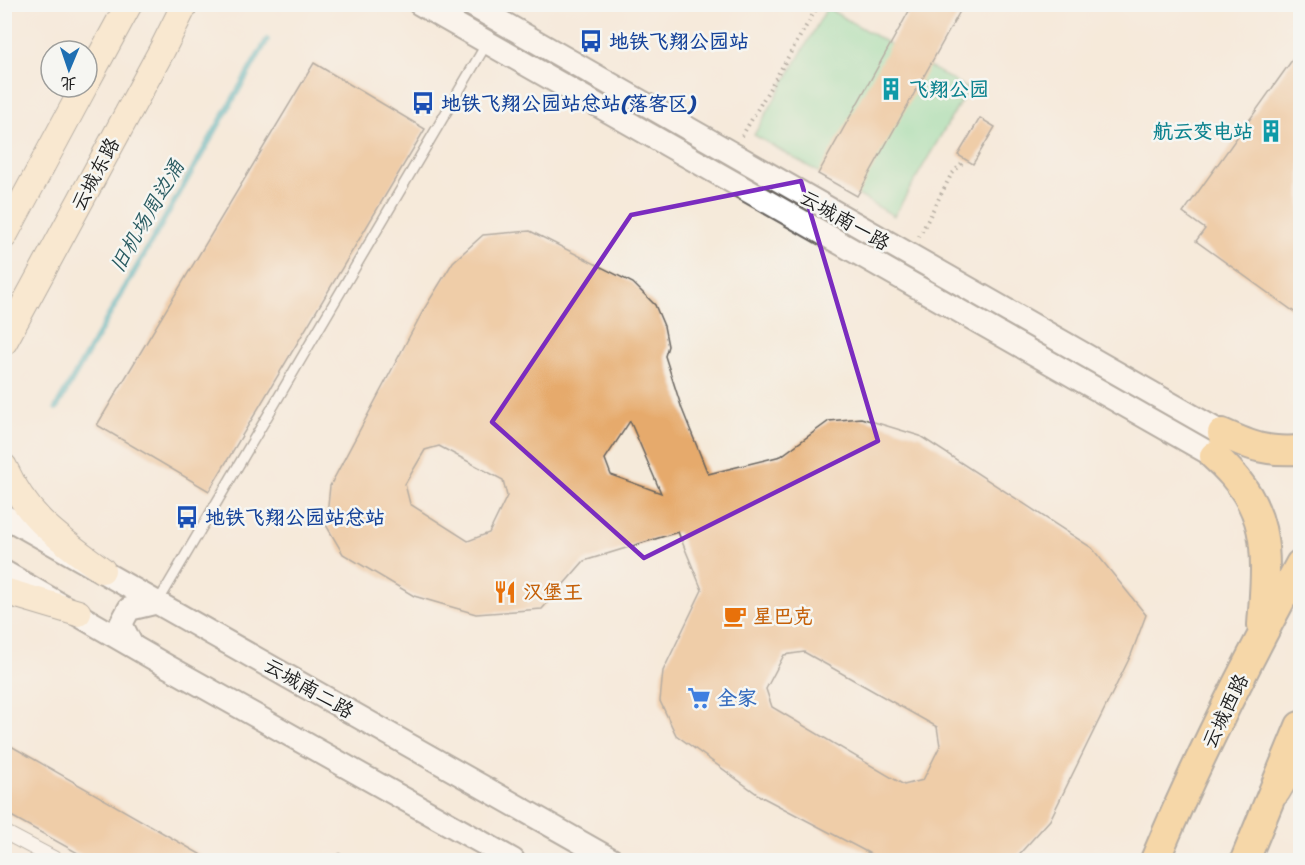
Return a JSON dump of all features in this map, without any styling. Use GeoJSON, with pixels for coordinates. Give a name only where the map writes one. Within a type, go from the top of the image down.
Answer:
{"type":"FeatureCollection","features":[{"type":"Feature","properties":{"kind":"highway"},"geometry":{"type":"LineString","coordinates":[[1275,790],[1300,749]]}},
{"type":"Feature","properties":{"kind":"main road"},"geometry":{"type":"LineString","coordinates":[[99,59],[129,4]]}},
{"type":"Feature","properties":{"kind":"main road","name":"云城东路"},"geometry":{"type":"LineString","coordinates":[[4,342],[162,50],[194,10],[188,5]]}},
{"type":"Feature","properties":{"kind":"main road"},"geometry":{"type":"LineString","coordinates":[[4,236],[78,99]]}},
{"type":"Feature","properties":{"kind":"main road"},"geometry":{"type":"LineString","coordinates":[[1218,444],[1275,452],[1300,450]]}},
{"type":"Feature","properties":{"kind":"main road"},"geometry":{"type":"LineString","coordinates":[[1218,444],[1232,472],[1244,487],[1261,525],[1267,566],[1261,636]]}},
{"type":"Feature","properties":{"kind":"main road"},"geometry":{"type":"LineString","coordinates":[[4,467],[26,506],[44,526],[102,570]]}},
{"type":"Feature","properties":{"kind":"main road","name":"云城西路"},"geometry":{"type":"LineString","coordinates":[[1155,861],[1173,817],[1261,636],[1300,564]]}},
{"type":"Feature","properties":{"kind":"main road"},"geometry":{"type":"LineString","coordinates":[[4,591],[78,613]]}},
{"type":"Feature","properties":{"kind":"main road"},"geometry":{"type":"LineString","coordinates":[[1245,861],[1300,726]]}},
{"type":"Feature","properties":{"kind":"street","name":"云城南一路"},"geometry":{"type":"LineString","coordinates":[[420,4],[1218,444]]}},
{"type":"Feature","properties":{"kind":"street","name":"云城南一路"},"geometry":{"type":"LineString","coordinates":[[470,4],[909,256],[1218,444]]}},
{"type":"Feature","properties":{"kind":"street","name":"云城南二路"},"geometry":{"type":"LineString","coordinates":[[4,516],[612,861]]}},
{"type":"Feature","properties":{"kind":"street"},"geometry":{"type":"LineString","coordinates":[[4,572],[513,861]]}},
{"type":"Feature","properties":{"kind":"street"},"geometry":{"type":"LineString","coordinates":[[131,644],[121,624],[129,609],[158,602]]}},
{"type":"Feature","properties":{"kind":"street"},"geometry":{"type":"LineString","coordinates":[[4,832],[57,861]]}},
{"type":"Feature","properties":{"kind":"lane"},"geometry":{"type":"LineString","coordinates":[[158,602],[488,43]]}},
{"type":"Feature","properties":{"kind":"path"},"geometry":{"type":"LineString","coordinates":[[731,154],[819,4]]}},
{"type":"Feature","properties":{"kind":"path"},"geometry":{"type":"LineString","coordinates":[[909,256],[951,175],[965,160]]}},
{"type":"Feature","properties":{"kind":"path"},"geometry":{"type":"LineString","coordinates":[[337,861],[341,853]]}},
{"type":"Feature","properties":{"kind":"highlighted area"},"geometry":{"type":"Polygon","coordinates":[[[801,181],[878,441],[644,558],[492,422],[631,215],[801,181]]]}},
{"type":"Feature","properties":{"kind":"green space","name":"飞翔公园"},"geometry":{"type":"Polygon","coordinates":[[[827,8],[968,89],[894,216],[754,135],[827,8]]]}},
{"type":"Feature","properties":{"kind":"building","name":"飞翔公园"},"geometry":{"type":"Polygon","coordinates":[[[913,4],[964,4],[857,196],[818,174],[913,4]]]}},
{"type":"Feature","properties":{"kind":"building","name":"航云变电站"},"geometry":{"type":"Polygon","coordinates":[[[1300,49],[1300,316],[1196,241],[1205,229],[1183,213],[1300,49]]]}},
{"type":"Feature","properties":{"kind":"building"},"geometry":{"type":"Polygon","coordinates":[[[314,63],[425,129],[209,491],[97,425],[314,63]]]}},
{"type":"Feature","properties":{"kind":"building"},"geometry":{"type":"Polygon","coordinates":[[[980,118],[995,127],[973,164],[958,155],[980,118]]]}},
{"type":"Feature","properties":{"kind":"building"},"geometry":{"type":"Polygon","coordinates":[[[530,231],[633,283],[655,305],[664,326],[668,346],[665,356],[682,409],[708,474],[781,456],[829,421],[861,418],[920,436],[1092,548],[1146,615],[1131,655],[1050,820],[1013,861],[884,861],[760,796],[676,735],[660,701],[663,671],[702,590],[678,532],[584,561],[542,609],[476,614],[414,596],[343,554],[326,525],[330,486],[424,309],[453,262],[483,235],[530,231]],[[630,421],[605,459],[611,475],[661,493],[630,421]],[[439,446],[425,450],[405,484],[410,504],[468,541],[489,533],[507,496],[503,480],[439,446]],[[804,652],[784,655],[766,689],[772,707],[904,785],[923,780],[940,746],[937,727],[804,652]]]}},
{"type":"Feature","properties":{"kind":"building"},"geometry":{"type":"Polygon","coordinates":[[[4,742],[212,861],[92,861],[4,812],[4,742]]]}},
{"type":"Feature","properties":{"kind":"waterway","name":"旧机场周边涌"},"geometry":{"type":"LineString","coordinates":[[56,408],[267,40]]}},
{"type":"Feature","properties":{"kind":"place","name":"地铁飞翔公园站"},"geometry":{"type":"Point","coordinates":[591,41]}},
{"type":"Feature","properties":{"kind":"place","name":"飞翔公园"},"geometry":{"type":"Point","coordinates":[891,89]}},
{"type":"Feature","properties":{"kind":"place","name":"地铁飞翔公园站总站(落客区)"},"geometry":{"type":"Point","coordinates":[423,103]}},
{"type":"Feature","properties":{"kind":"place","name":"航云变电站"},"geometry":{"type":"Point","coordinates":[1271,131]}},
{"type":"Feature","properties":{"kind":"place","name":"地铁飞翔公园站总站"},"geometry":{"type":"Point","coordinates":[187,517]}},
{"type":"Feature","properties":{"kind":"place","name":"汉堡王"},"geometry":{"type":"Point","coordinates":[505,592]}},
{"type":"Feature","properties":{"kind":"place","name":"星巴克"},"geometry":{"type":"Point","coordinates":[735,616]}},
{"type":"Feature","properties":{"kind":"place","name":"全家"},"geometry":{"type":"Point","coordinates":[699,698]}}]}
